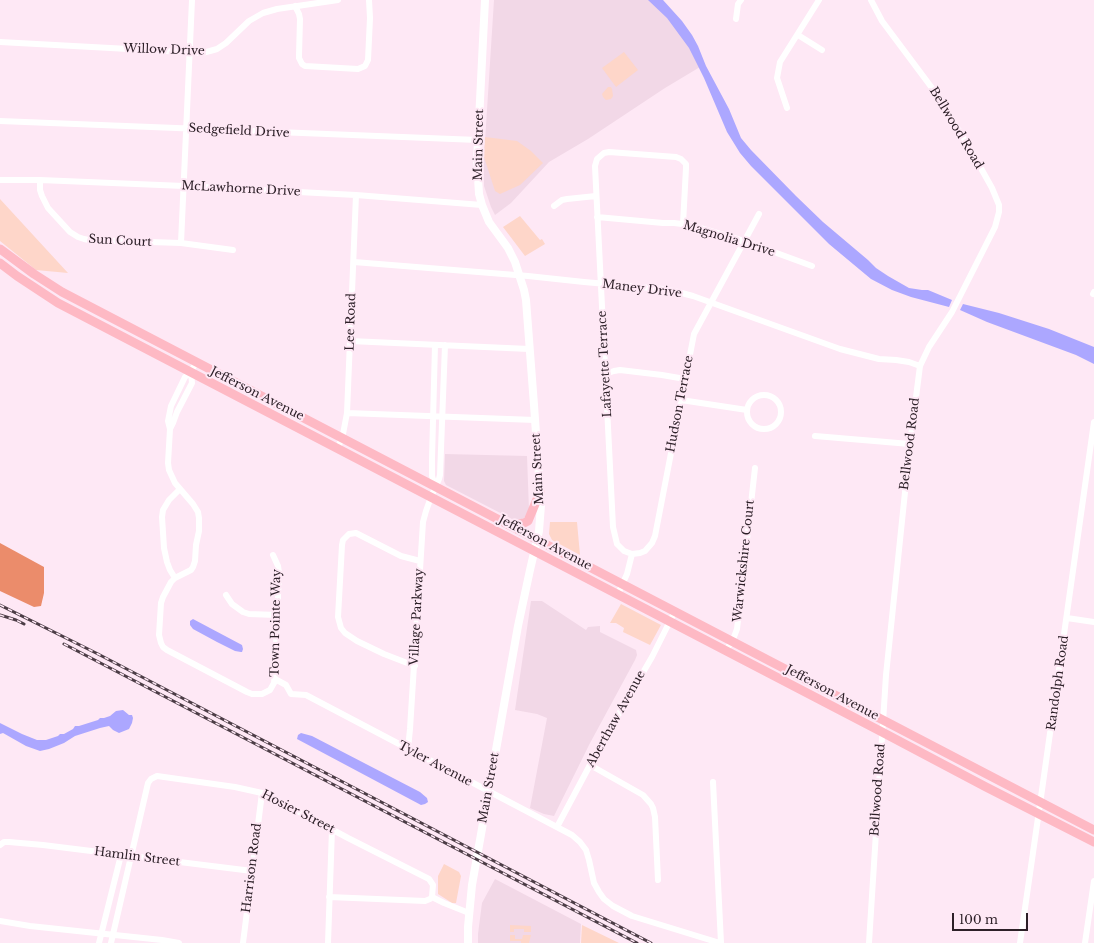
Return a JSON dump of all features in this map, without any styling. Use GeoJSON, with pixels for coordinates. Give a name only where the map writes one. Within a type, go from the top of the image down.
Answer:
{"type":"FeatureCollection","features":[{"type":"Feature","properties":{"kind":"main road","name":"Main Street"},"geometry":{"type":"LineString","coordinates":[[468,943],[472,885],[518,624],[540,526],[540,492],[526,300],[520,276],[510,253],[490,222],[482,205],[477,176],[485,0]]}},
{"type":"Feature","properties":{"kind":"main road","name":"Jefferson Avenue"},"geometry":{"type":"LineString","coordinates":[[0,249],[62,292],[1094,830]]}},
{"type":"Feature","properties":{"kind":"main road","name":"Jefferson Avenue"},"geometry":{"type":"LineString","coordinates":[[0,263],[58,303],[1094,842]]}},
{"type":"Feature","properties":{"kind":"main road"},"geometry":{"type":"LineString","coordinates":[[511,526],[528,521],[540,492]]}},
{"type":"Feature","properties":{"kind":"street"},"geometry":{"type":"LineString","coordinates":[[181,243],[192,0]]}},
{"type":"Feature","properties":{"kind":"street","name":"Willow Drive"},"geometry":{"type":"LineString","coordinates":[[0,42],[202,53],[217,49],[256,17],[270,11],[338,0]]}},
{"type":"Feature","properties":{"kind":"street"},"geometry":{"type":"LineString","coordinates":[[295,6],[300,19],[299,58],[302,64],[305,66],[358,69],[365,66],[368,60],[370,18],[369,0]]}},
{"type":"Feature","properties":{"kind":"street"},"geometry":{"type":"LineString","coordinates":[[736,19],[738,4],[741,0]]}},
{"type":"Feature","properties":{"kind":"street"},"geometry":{"type":"LineString","coordinates":[[787,108],[777,78],[780,62],[819,0]]}},
{"type":"Feature","properties":{"kind":"street","name":"Bellwood Road"},"geometry":{"type":"LineString","coordinates":[[869,943],[882,719],[910,444],[920,366],[929,348],[952,312],[995,227],[999,212],[999,205],[988,182],[935,92],[882,21],[871,0]]}},
{"type":"Feature","properties":{"kind":"street"},"geometry":{"type":"LineString","coordinates":[[798,35],[822,50]]}},
{"type":"Feature","properties":{"kind":"street","name":"Sedgefield Drive"},"geometry":{"type":"LineString","coordinates":[[0,121],[478,140]]}},
{"type":"Feature","properties":{"kind":"street","name":"Lafayette Terrace"},"geometry":{"type":"LineString","coordinates":[[632,554],[624,551],[618,544],[613,527],[596,196],[595,162],[600,155],[612,152],[676,157],[684,161],[686,168],[683,224]]}},
{"type":"Feature","properties":{"kind":"street","name":"McLawhorne Drive"},"geometry":{"type":"LineString","coordinates":[[0,180],[40,180],[184,186],[356,195],[482,205]]}},
{"type":"Feature","properties":{"kind":"street","name":"Sun Court"},"geometry":{"type":"LineString","coordinates":[[40,180],[40,190],[44,202],[70,232],[78,237],[89,240],[181,243],[233,250]]}},
{"type":"Feature","properties":{"kind":"street","name":"Lee Road"},"geometry":{"type":"LineString","coordinates":[[338,448],[346,424],[347,413],[356,195]]}},
{"type":"Feature","properties":{"kind":"street"},"geometry":{"type":"LineString","coordinates":[[554,206],[562,200],[596,196]]}},
{"type":"Feature","properties":{"kind":"street","name":"Hudson Terrace"},"geometry":{"type":"LineString","coordinates":[[632,554],[645,551],[655,536],[694,334],[710,302],[760,214]]}},
{"type":"Feature","properties":{"kind":"street","name":"Magnolia Drive"},"geometry":{"type":"LineString","coordinates":[[598,217],[690,225],[812,266]]}},
{"type":"Feature","properties":{"kind":"street","name":"Maney Drive"},"geometry":{"type":"LineString","coordinates":[[354,262],[663,289],[693,296],[840,349],[880,359],[909,362],[920,366]]}},
{"type":"Feature","properties":{"kind":"street"},"geometry":{"type":"LineString","coordinates":[[350,341],[529,349]]}},
{"type":"Feature","properties":{"kind":"street","name":"Village Parkway"},"geometry":{"type":"LineString","coordinates":[[435,345],[432,416],[432,476],[435,486]]}},
{"type":"Feature","properties":{"kind":"street","name":"Village Parkway"},"geometry":{"type":"LineString","coordinates":[[408,749],[415,666],[423,522],[435,486],[440,476],[446,345]]}},
{"type":"Feature","properties":{"kind":"street"},"geometry":{"type":"LineString","coordinates":[[180,489],[169,500],[163,510],[162,517],[164,548],[167,562],[175,578],[191,570],[195,565],[200,518],[195,506],[175,483],[170,470],[168,463],[170,429],[168,421],[171,406],[185,378],[191,372],[196,362]]}},
{"type":"Feature","properties":{"kind":"street"},"geometry":{"type":"LineString","coordinates":[[605,374],[620,370],[685,379]]}},
{"type":"Feature","properties":{"kind":"street"},"geometry":{"type":"LineString","coordinates":[[762,394],[778,401],[782,413],[781,418],[776,425],[764,430],[755,427],[752,424],[749,420],[747,410],[750,401],[762,394]]}},
{"type":"Feature","properties":{"kind":"street"},"geometry":{"type":"LineString","coordinates":[[681,400],[747,410]]}},
{"type":"Feature","properties":{"kind":"street"},"geometry":{"type":"LineString","coordinates":[[347,413],[535,420]]}},
{"type":"Feature","properties":{"kind":"street","name":"Randolph Road"},"geometry":{"type":"LineString","coordinates":[[1020,943],[1094,422]]}},
{"type":"Feature","properties":{"kind":"street"},"geometry":{"type":"LineString","coordinates":[[814,436],[910,444]]}},
{"type":"Feature","properties":{"kind":"street"},"geometry":{"type":"LineString","coordinates":[[432,441],[441,442]]}},
{"type":"Feature","properties":{"kind":"street","name":"Warwickshire Court"},"geometry":{"type":"LineString","coordinates":[[726,651],[737,630],[755,468]]}},
{"type":"Feature","properties":{"kind":"street"},"geometry":{"type":"LineString","coordinates":[[415,666],[384,654],[357,641],[345,633],[341,628],[338,617],[342,545],[345,537],[349,534],[356,533],[395,553],[420,561]]}},
{"type":"Feature","properties":{"kind":"street","name":"Town Pointe Way"},"geometry":{"type":"LineString","coordinates":[[175,578],[163,596],[161,603],[159,635],[163,647],[252,694],[262,694],[268,692],[273,686],[275,679],[279,572],[273,554]]}},
{"type":"Feature","properties":{"kind":"street"},"geometry":{"type":"LineString","coordinates":[[618,594],[627,574],[632,554]]}},
{"type":"Feature","properties":{"kind":"street"},"geometry":{"type":"LineString","coordinates":[[226,595],[232,604],[243,612],[249,614],[277,615]]}},
{"type":"Feature","properties":{"kind":"street","name":"Aberthaw Avenue"},"geometry":{"type":"LineString","coordinates":[[557,827],[590,765],[652,657],[675,611]]}},
{"type":"Feature","properties":{"kind":"street"},"geometry":{"type":"LineString","coordinates":[[1067,618],[1094,622]]}},
{"type":"Feature","properties":{"kind":"street","name":"Tyler Avenue"},"geometry":{"type":"LineString","coordinates":[[275,679],[286,685],[291,694],[306,695],[572,835],[586,850],[594,883],[598,892],[613,906],[632,916],[720,943]]}},
{"type":"Feature","properties":{"kind":"street"},"geometry":{"type":"LineString","coordinates":[[590,765],[643,795],[651,804],[655,817],[658,880]]}},
{"type":"Feature","properties":{"kind":"street","name":"Hosier Street"},"geometry":{"type":"LineString","coordinates":[[131,856],[146,790],[149,781],[157,776],[235,787],[262,793],[429,879],[433,885],[432,897]]}},
{"type":"Feature","properties":{"kind":"street"},"geometry":{"type":"LineString","coordinates":[[714,782],[720,943]]}},
{"type":"Feature","properties":{"kind":"street","name":"Harrison Road"},"geometry":{"type":"LineString","coordinates":[[243,943],[262,793]]}},
{"type":"Feature","properties":{"kind":"street"},"geometry":{"type":"LineString","coordinates":[[328,943],[332,829]]}},
{"type":"Feature","properties":{"kind":"street","name":"Hamlin Street"},"geometry":{"type":"LineString","coordinates":[[0,845],[4,842],[22,843],[252,871]]}},
{"type":"Feature","properties":{"kind":"street"},"geometry":{"type":"LineString","coordinates":[[99,943],[121,855]]}},
{"type":"Feature","properties":{"kind":"street"},"geometry":{"type":"LineString","coordinates":[[111,943],[131,856]]}},
{"type":"Feature","properties":{"kind":"street"},"geometry":{"type":"LineString","coordinates":[[1085,943],[1094,881]]}},
{"type":"Feature","properties":{"kind":"street"},"geometry":{"type":"LineString","coordinates":[[329,897],[425,901],[432,897],[469,912]]}},
{"type":"Feature","properties":{"kind":"street"},"geometry":{"type":"LineString","coordinates":[[0,921],[30,926],[102,933],[179,943]]}},
{"type":"Feature","properties":{"kind":"shaded area"},"geometry":{"type":"Polygon","coordinates":[[[494,0],[654,0],[681,32],[700,67],[665,88],[588,139],[549,162],[511,203],[495,215],[484,186],[484,157],[494,0]]]}},
{"type":"Feature","properties":{"kind":"shaded area"},"geometry":{"type":"Polygon","coordinates":[[[648,0],[663,0],[682,21],[698,46],[706,66],[729,109],[741,138],[796,196],[823,222],[876,268],[909,288],[928,290],[952,300],[949,307],[911,297],[892,290],[871,279],[829,244],[751,166],[740,153],[727,132],[704,78],[689,48],[667,18],[648,0]]]}},
{"type":"Feature","properties":{"kind":"shaded area"},"geometry":{"type":"Polygon","coordinates":[[[624,52],[638,70],[616,87],[602,68],[624,52]]]}},
{"type":"Feature","properties":{"kind":"shaded area"},"geometry":{"type":"Polygon","coordinates":[[[608,87],[611,87],[613,96],[611,99],[606,100],[602,94],[608,87]]]}},
{"type":"Feature","properties":{"kind":"shaded area"},"geometry":{"type":"Polygon","coordinates":[[[485,137],[517,141],[531,151],[543,163],[520,185],[500,194],[495,191],[484,157],[485,137]]]}},
{"type":"Feature","properties":{"kind":"shaded area"},"geometry":{"type":"Polygon","coordinates":[[[0,199],[68,273],[36,270],[0,241],[0,199]]]}},
{"type":"Feature","properties":{"kind":"shaded area"},"geometry":{"type":"Polygon","coordinates":[[[520,216],[545,244],[525,256],[503,227],[520,216]]]}},
{"type":"Feature","properties":{"kind":"shaded area"},"geometry":{"type":"Polygon","coordinates":[[[963,304],[999,313],[1049,329],[1094,347],[1094,364],[1076,355],[987,322],[960,310],[963,304]]]}},
{"type":"Feature","properties":{"kind":"shaded area"},"geometry":{"type":"Polygon","coordinates":[[[445,454],[527,456],[529,510],[527,516],[521,520],[512,519],[446,485],[444,481],[445,454]]]}},
{"type":"Feature","properties":{"kind":"shaded area"},"geometry":{"type":"Polygon","coordinates":[[[550,522],[577,522],[580,555],[552,540],[549,534],[550,522]]]}},
{"type":"Feature","properties":{"kind":"shaded area"},"geometry":{"type":"Polygon","coordinates":[[[0,543],[44,567],[44,593],[41,606],[34,607],[0,591],[0,543]]]}},
{"type":"Feature","properties":{"kind":"shaded area"},"geometry":{"type":"Polygon","coordinates":[[[531,601],[542,601],[586,630],[588,627],[600,626],[600,632],[636,650],[637,655],[589,745],[554,816],[544,814],[530,808],[547,718],[537,714],[515,710],[531,601]]]}},
{"type":"Feature","properties":{"kind":"shaded area"},"geometry":{"type":"Polygon","coordinates":[[[621,604],[661,625],[650,645],[623,632],[624,628],[616,623],[610,623],[621,604]]]}},
{"type":"Feature","properties":{"kind":"shaded area"},"geometry":{"type":"Polygon","coordinates":[[[193,619],[242,645],[242,652],[235,651],[193,629],[190,625],[190,621],[193,619]]]}},
{"type":"Feature","properties":{"kind":"shaded area"},"geometry":{"type":"Polygon","coordinates":[[[123,710],[129,715],[132,715],[133,718],[129,729],[119,733],[109,726],[100,728],[75,736],[64,743],[40,751],[26,746],[3,733],[0,734],[0,723],[37,740],[46,740],[60,734],[64,734],[73,729],[75,726],[110,716],[116,711],[123,710]]]}},
{"type":"Feature","properties":{"kind":"shaded area"},"geometry":{"type":"Polygon","coordinates":[[[301,733],[312,736],[420,792],[427,798],[428,802],[421,805],[297,739],[298,735],[301,733]]]}},
{"type":"Feature","properties":{"kind":"shaded area"},"geometry":{"type":"Polygon","coordinates":[[[444,864],[459,872],[461,876],[456,903],[452,903],[438,894],[438,876],[444,864]]]}},
{"type":"Feature","properties":{"kind":"shaded area"},"geometry":{"type":"Polygon","coordinates":[[[495,879],[581,924],[580,943],[478,943],[482,903],[495,879]]]}},
{"type":"Feature","properties":{"kind":"shaded area"},"geometry":{"type":"Polygon","coordinates":[[[510,925],[531,926],[531,932],[524,932],[524,929],[514,929],[514,932],[510,932],[510,925]]]}},
{"type":"Feature","properties":{"kind":"shaded area"},"geometry":{"type":"Polygon","coordinates":[[[582,925],[619,943],[581,943],[582,925]]]}},
{"type":"Feature","properties":{"kind":"shaded area"},"geometry":{"type":"Polygon","coordinates":[[[510,935],[515,935],[515,939],[522,939],[523,935],[531,935],[529,943],[521,943],[521,941],[510,941],[510,935]]]}},
{"type":"Feature","properties":{"kind":"railway"},"geometry":{"type":"LineString","coordinates":[[0,605],[98,654],[651,943]]}},
{"type":"Feature","properties":{"kind":"railway"},"geometry":{"type":"LineString","coordinates":[[0,615],[24,624]]}},
{"type":"Feature","properties":{"kind":"railway"},"geometry":{"type":"LineString","coordinates":[[64,644],[637,943]]}}]}
